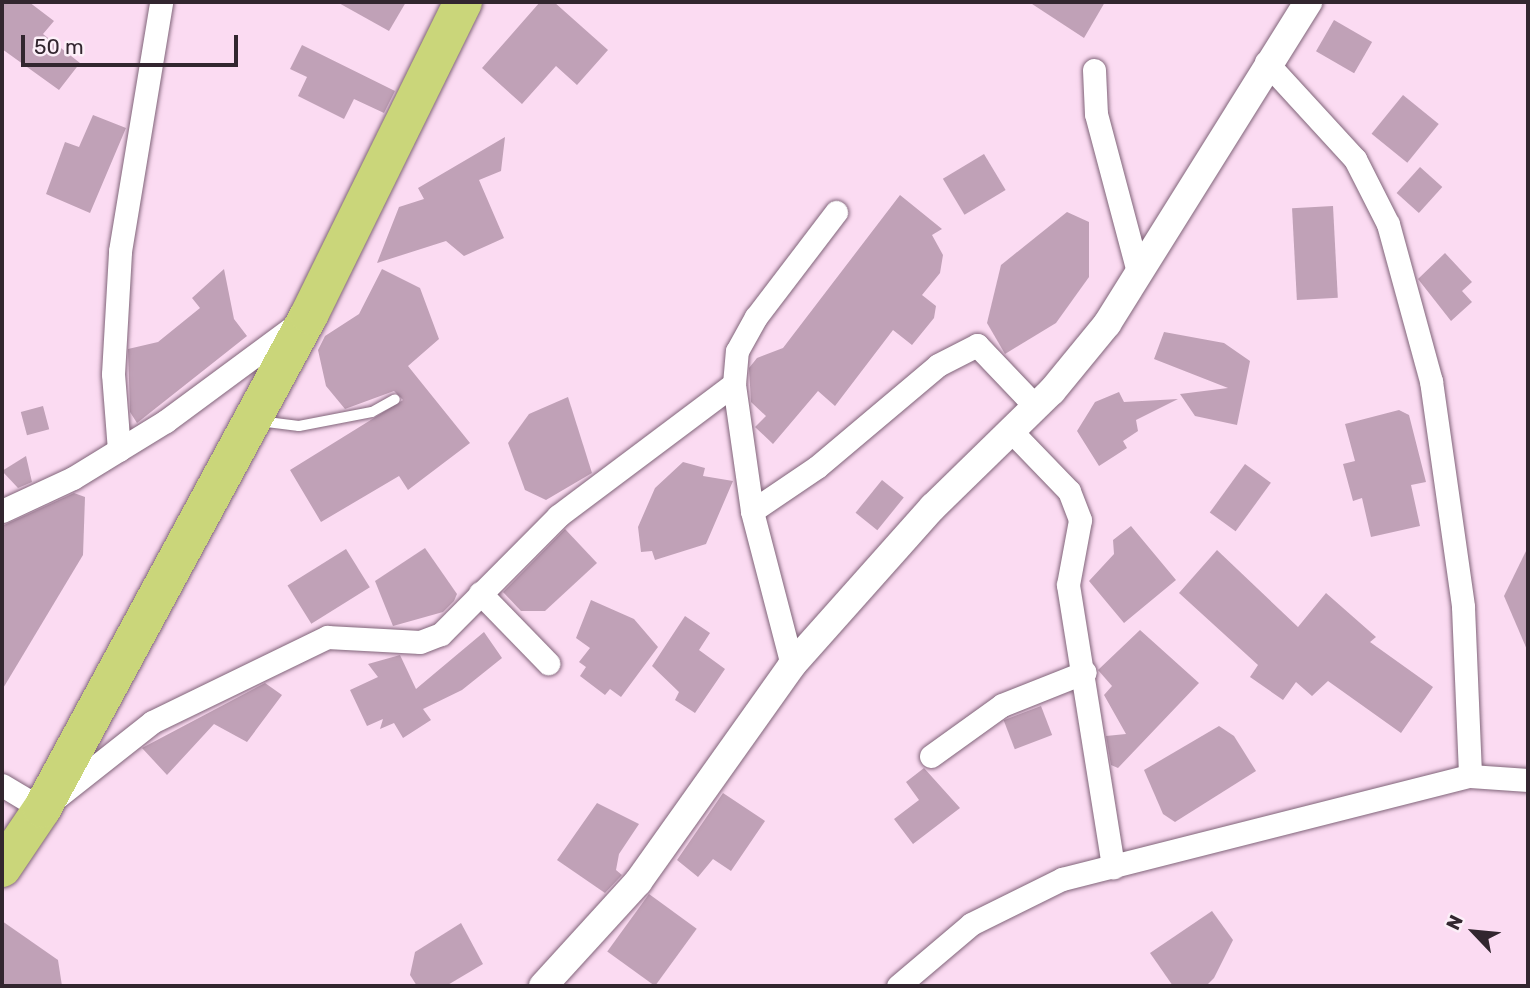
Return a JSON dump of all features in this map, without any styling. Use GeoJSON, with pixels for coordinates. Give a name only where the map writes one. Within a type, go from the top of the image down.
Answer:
{"type":"FeatureCollection","features":[{"type":"Feature","properties":{"kind":"highway"},"geometry":{"type":"LineString","coordinates":[[2,868],[42,808],[309,315],[463,2]]}},
{"type":"Feature","properties":{"kind":"street"},"geometry":{"type":"LineString","coordinates":[[119,450],[113,385],[120,251],[161,2]]}},
{"type":"Feature","properties":{"kind":"street"},"geometry":{"type":"LineString","coordinates":[[543,986],[639,882],[792,665],[923,517],[1036,407],[1107,324],[1266,62],[1308,2]]}},
{"type":"Feature","properties":{"kind":"street"},"geometry":{"type":"LineString","coordinates":[[1266,62],[1355,159],[1388,224],[1431,381],[1463,607],[1470,776]]}},
{"type":"Feature","properties":{"kind":"street"},"geometry":{"type":"LineString","coordinates":[[1094,70],[1096,114],[1139,272]]}},
{"type":"Feature","properties":{"kind":"street"},"geometry":{"type":"LineString","coordinates":[[792,665],[752,512],[734,384],[737,351],[755,317],[836,212]]}},
{"type":"Feature","properties":{"kind":"street"},"geometry":{"type":"LineString","coordinates":[[2,511],[119,450],[309,315]]}},
{"type":"Feature","properties":{"kind":"street"},"geometry":{"type":"LineString","coordinates":[[752,512],[817,467],[938,365],[977,345],[1014,377],[1036,407]]}},
{"type":"Feature","properties":{"kind":"street"},"geometry":{"type":"LineString","coordinates":[[2,785],[42,808],[152,722],[217,688],[327,637],[420,642],[441,634],[558,516],[734,384]]}},
{"type":"Feature","properties":{"kind":"street"},"geometry":{"type":"LineString","coordinates":[[1012,432],[1069,491],[1080,520],[1068,585],[1086,671],[1113,867]]}},
{"type":"Feature","properties":{"kind":"street"},"geometry":{"type":"LineString","coordinates":[[480,593],[548,663]]}},
{"type":"Feature","properties":{"kind":"street"},"geometry":{"type":"LineString","coordinates":[[931,756],[1002,705],[1086,671]]}},
{"type":"Feature","properties":{"kind":"street"},"geometry":{"type":"LineString","coordinates":[[898,986],[971,924],[1015,899],[1113,867],[1470,776],[1528,780]]}},
{"type":"Feature","properties":{"kind":"lane"},"geometry":{"type":"LineString","coordinates":[[253,420],[299,426],[372,412],[395,399]]}},
{"type":"Feature","properties":{"kind":"building"},"geometry":{"type":"Polygon","coordinates":[[[2,2],[29,2],[54,21],[43,34],[80,63],[59,90],[2,49],[2,2]]]}},
{"type":"Feature","properties":{"kind":"building"},"geometry":{"type":"Polygon","coordinates":[[[337,2],[406,2],[389,31],[337,2]]]}},
{"type":"Feature","properties":{"kind":"building"},"geometry":{"type":"Polygon","coordinates":[[[540,2],[554,2],[608,50],[577,85],[556,66],[522,104],[482,68],[540,2]]]}},
{"type":"Feature","properties":{"kind":"building"},"geometry":{"type":"Polygon","coordinates":[[[1029,2],[1105,2],[1084,38],[1029,2]]]}},
{"type":"Feature","properties":{"kind":"building"},"geometry":{"type":"Polygon","coordinates":[[[1334,20],[1372,42],[1354,73],[1316,51],[1334,20]]]}},
{"type":"Feature","properties":{"kind":"building"},"geometry":{"type":"Polygon","coordinates":[[[302,45],[395,91],[384,113],[354,99],[344,119],[298,96],[307,77],[290,69],[302,45]]]}},
{"type":"Feature","properties":{"kind":"building"},"geometry":{"type":"Polygon","coordinates":[[[1403,95],[1439,124],[1407,163],[1372,134],[1403,95]]]}},
{"type":"Feature","properties":{"kind":"building"},"geometry":{"type":"Polygon","coordinates":[[[93,115],[126,128],[90,213],[46,194],[65,142],[79,147],[93,115]]]}},
{"type":"Feature","properties":{"kind":"building"},"geometry":{"type":"Polygon","coordinates":[[[505,137],[501,171],[479,180],[504,238],[464,256],[446,241],[377,263],[399,207],[424,199],[418,188],[505,137]]]}},
{"type":"Feature","properties":{"kind":"building"},"geometry":{"type":"Polygon","coordinates":[[[984,154],[1006,190],[964,215],[943,179],[984,154]]]}},
{"type":"Feature","properties":{"kind":"building"},"geometry":{"type":"Polygon","coordinates":[[[1420,167],[1442,187],[1419,213],[1397,193],[1420,167]]]}},
{"type":"Feature","properties":{"kind":"building"},"geometry":{"type":"Polygon","coordinates":[[[900,195],[942,229],[932,235],[943,255],[940,273],[922,295],[936,306],[934,318],[912,345],[893,330],[835,406],[818,391],[773,444],[755,427],[766,416],[751,402],[749,368],[757,358],[783,348],[900,195]]]}},
{"type":"Feature","properties":{"kind":"building"},"geometry":{"type":"Polygon","coordinates":[[[1333,206],[1338,298],[1297,300],[1292,208],[1333,206]]]}},
{"type":"Feature","properties":{"kind":"building"},"geometry":{"type":"Polygon","coordinates":[[[1067,212],[1089,222],[1089,277],[1056,323],[1005,354],[987,323],[1001,265],[1067,212]]]}},
{"type":"Feature","properties":{"kind":"building"},"geometry":{"type":"Polygon","coordinates":[[[1445,253],[1472,282],[1462,291],[1472,302],[1451,321],[1418,279],[1445,253]]]}},
{"type":"Feature","properties":{"kind":"building"},"geometry":{"type":"Polygon","coordinates":[[[224,269],[234,319],[247,336],[137,423],[130,412],[128,349],[158,342],[200,308],[192,298],[224,269]]]}},
{"type":"Feature","properties":{"kind":"building"},"geometry":{"type":"Polygon","coordinates":[[[382,269],[420,288],[439,339],[408,366],[470,443],[408,490],[399,476],[321,522],[290,470],[403,400],[394,391],[345,409],[326,386],[318,350],[325,336],[359,314],[382,269]]]}},
{"type":"Feature","properties":{"kind":"building"},"geometry":{"type":"Polygon","coordinates":[[[1164,332],[1224,343],[1250,361],[1237,425],[1195,416],[1180,394],[1228,388],[1154,359],[1164,332]]]}},
{"type":"Feature","properties":{"kind":"building"},"geometry":{"type":"Polygon","coordinates":[[[1119,392],[1124,402],[1178,399],[1136,420],[1138,431],[1123,441],[1127,448],[1099,466],[1077,431],[1095,402],[1119,392]]]}},
{"type":"Feature","properties":{"kind":"building"},"geometry":{"type":"Polygon","coordinates":[[[568,397],[592,473],[546,500],[525,490],[508,443],[529,414],[568,397]]]}},
{"type":"Feature","properties":{"kind":"building"},"geometry":{"type":"Polygon","coordinates":[[[43,406],[49,429],[27,435],[21,412],[43,406]]]}},
{"type":"Feature","properties":{"kind":"building"},"geometry":{"type":"Polygon","coordinates":[[[1399,410],[1409,415],[1426,482],[1411,485],[1420,526],[1371,537],[1362,498],[1353,501],[1343,464],[1355,461],[1345,424],[1399,410]]]}},
{"type":"Feature","properties":{"kind":"building"},"geometry":{"type":"Polygon","coordinates":[[[26,456],[32,482],[18,488],[2,471],[26,456]]]}},
{"type":"Feature","properties":{"kind":"building"},"geometry":{"type":"Polygon","coordinates":[[[683,462],[705,468],[703,476],[733,481],[706,544],[655,560],[652,551],[641,552],[638,527],[655,488],[683,462]]]}},
{"type":"Feature","properties":{"kind":"building"},"geometry":{"type":"Polygon","coordinates":[[[1245,464],[1271,483],[1236,531],[1210,513],[1245,464]]]}},
{"type":"Feature","properties":{"kind":"building"},"geometry":{"type":"Polygon","coordinates":[[[882,480],[904,498],[877,530],[856,513],[882,480]]]}},
{"type":"Feature","properties":{"kind":"building"},"geometry":{"type":"Polygon","coordinates":[[[74,493],[85,497],[83,555],[2,690],[2,526],[74,493]]]}},
{"type":"Feature","properties":{"kind":"building"},"geometry":{"type":"Polygon","coordinates":[[[1131,526],[1176,580],[1124,623],[1089,581],[1114,554],[1113,540],[1131,526]]]}},
{"type":"Feature","properties":{"kind":"building"},"geometry":{"type":"Polygon","coordinates":[[[565,529],[597,563],[545,611],[521,611],[503,592],[565,529]]]}},
{"type":"Feature","properties":{"kind":"building"},"geometry":{"type":"Polygon","coordinates":[[[1528,547],[1528,652],[1504,596],[1528,547]]]}},
{"type":"Feature","properties":{"kind":"building"},"geometry":{"type":"Polygon","coordinates":[[[425,548],[457,594],[443,612],[393,626],[375,581],[425,548]]]}},
{"type":"Feature","properties":{"kind":"building"},"geometry":{"type":"Polygon","coordinates":[[[346,549],[370,587],[311,624],[287,586],[346,549]]]}},
{"type":"Feature","properties":{"kind":"building"},"geometry":{"type":"Polygon","coordinates":[[[1217,550],[1298,627],[1326,593],[1376,637],[1370,642],[1433,687],[1401,733],[1328,681],[1312,696],[1296,682],[1283,700],[1250,677],[1258,665],[1179,593],[1217,550]]]}},
{"type":"Feature","properties":{"kind":"building"},"geometry":{"type":"Polygon","coordinates":[[[591,600],[634,619],[658,647],[621,697],[610,689],[605,695],[580,676],[586,667],[579,662],[590,648],[576,638],[591,600]]]}},
{"type":"Feature","properties":{"kind":"building"},"geometry":{"type":"Polygon","coordinates":[[[685,616],[710,633],[699,650],[725,669],[695,713],[675,700],[679,692],[652,666],[685,616]]]}},
{"type":"Feature","properties":{"kind":"building"},"geometry":{"type":"Polygon","coordinates":[[[1140,630],[1199,683],[1118,768],[1111,765],[1106,736],[1126,734],[1104,695],[1112,686],[1098,670],[1140,630]]]}},
{"type":"Feature","properties":{"kind":"building"},"geometry":{"type":"Polygon","coordinates":[[[484,632],[502,658],[462,690],[423,709],[431,720],[403,738],[394,723],[380,729],[383,719],[367,726],[350,690],[378,677],[368,664],[400,655],[416,689],[484,632]]]}},
{"type":"Feature","properties":{"kind":"building"},"geometry":{"type":"Polygon","coordinates":[[[265,683],[282,695],[247,742],[214,724],[167,775],[142,748],[265,683]]]}},
{"type":"Feature","properties":{"kind":"building"},"geometry":{"type":"Polygon","coordinates":[[[1041,706],[1052,735],[1015,749],[1004,720],[1041,706]]]}},
{"type":"Feature","properties":{"kind":"building"},"geometry":{"type":"Polygon","coordinates":[[[1219,726],[1234,736],[1256,771],[1175,822],[1163,814],[1144,770],[1219,726]]]}},
{"type":"Feature","properties":{"kind":"building"},"geometry":{"type":"Polygon","coordinates":[[[924,768],[960,808],[913,844],[894,819],[919,800],[906,782],[924,768]]]}},
{"type":"Feature","properties":{"kind":"building"},"geometry":{"type":"Polygon","coordinates":[[[723,793],[765,821],[731,871],[713,859],[698,877],[677,860],[723,793]]]}},
{"type":"Feature","properties":{"kind":"building"},"geometry":{"type":"Polygon","coordinates":[[[597,803],[639,824],[619,854],[616,870],[622,875],[605,893],[557,860],[597,803]]]}},
{"type":"Feature","properties":{"kind":"building"},"geometry":{"type":"Polygon","coordinates":[[[649,894],[697,929],[655,986],[607,951],[649,894]]]}},
{"type":"Feature","properties":{"kind":"building"},"geometry":{"type":"Polygon","coordinates":[[[1212,911],[1233,940],[1214,978],[1206,986],[1173,986],[1150,953],[1212,911]]]}},
{"type":"Feature","properties":{"kind":"building"},"geometry":{"type":"Polygon","coordinates":[[[2,921],[58,960],[62,986],[2,986],[2,921]]]}},
{"type":"Feature","properties":{"kind":"building"},"geometry":{"type":"Polygon","coordinates":[[[461,923],[483,964],[446,986],[417,986],[410,975],[415,952],[461,923]]]}}]}
